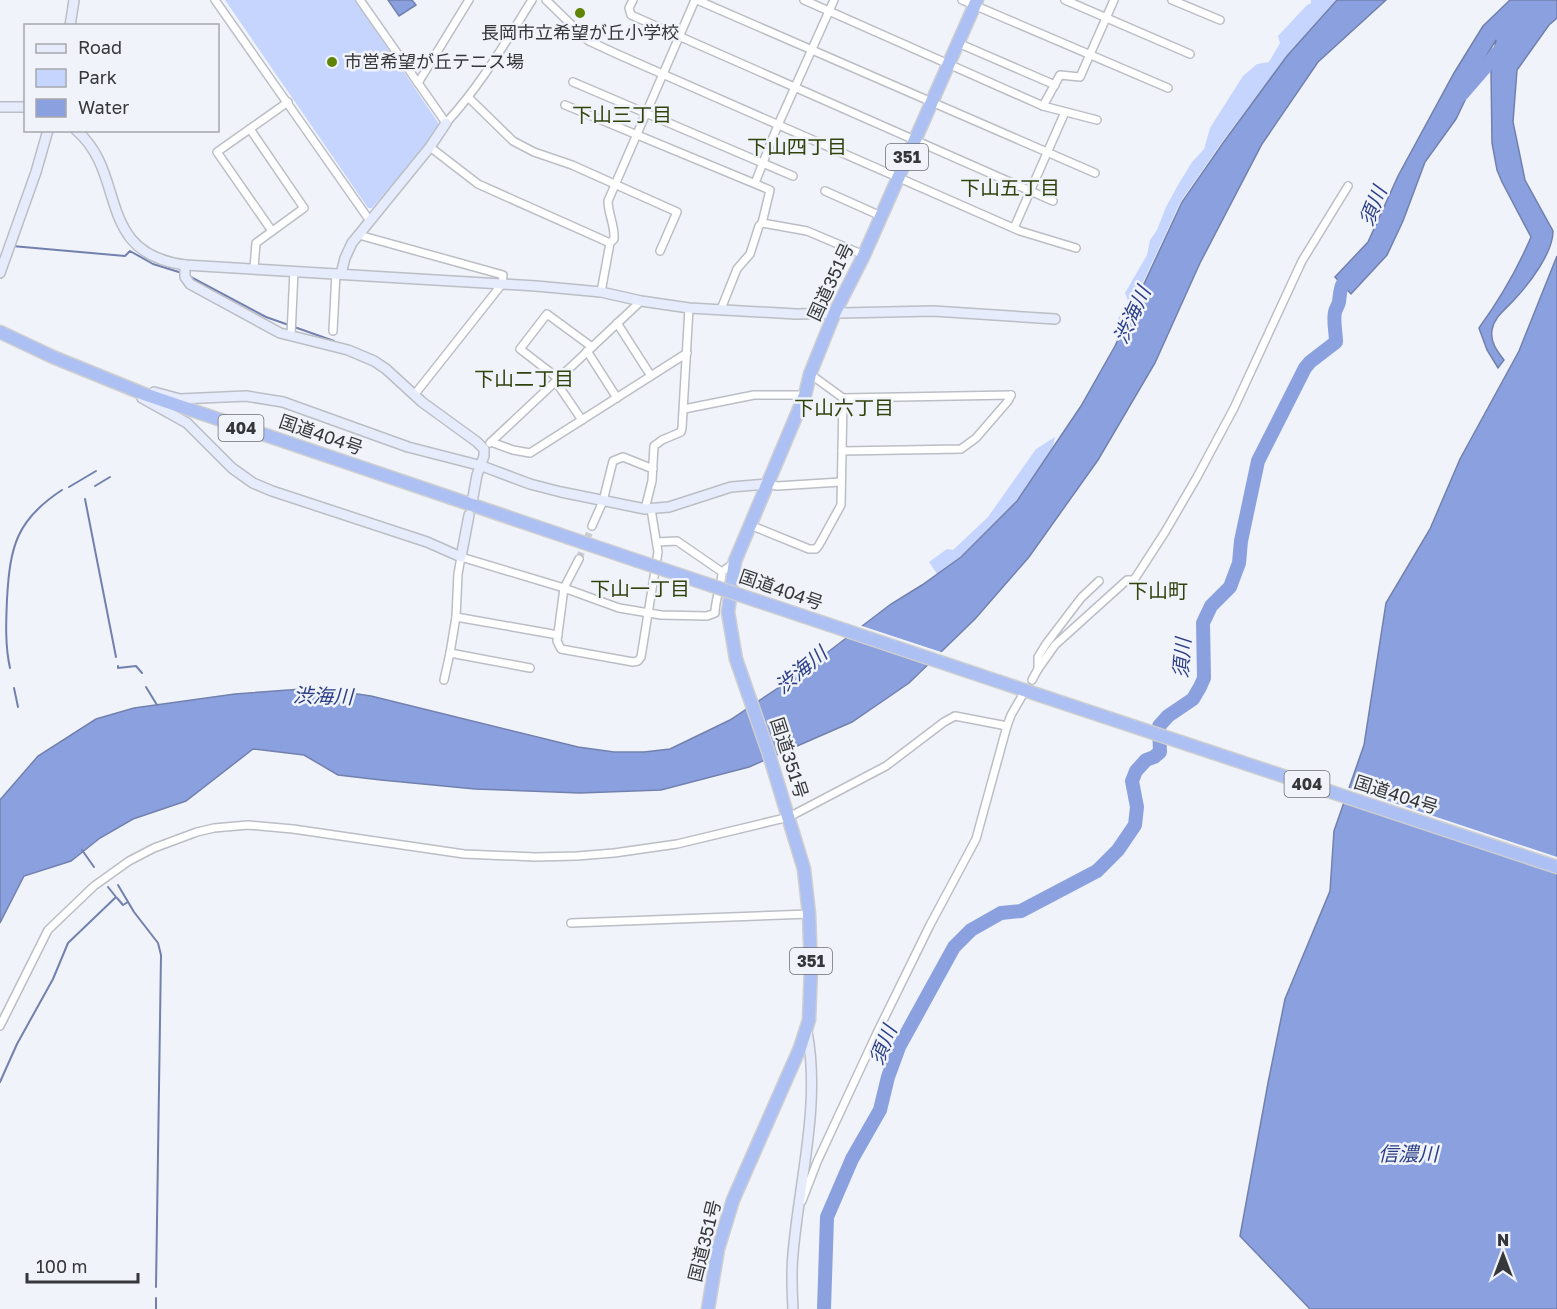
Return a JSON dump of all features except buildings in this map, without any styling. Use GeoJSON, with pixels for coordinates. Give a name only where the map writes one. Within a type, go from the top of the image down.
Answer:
{"type":"FeatureCollection","features":[{"type":"Feature","properties":{"kind":"highway","name":"国道351号"},"geometry":{"type":"LineString","coordinates":[[708,1309],[718,1250],[733,1200],[807,1031],[811,1005],[812,969],[804,869],[788,813],[736,659],[728,612],[735,561],[806,395],[810,374],[835,312],[864,255],[976,3]]}},
{"type":"Feature","properties":{"kind":"highway","name":"国道404号"},"geometry":{"type":"LineString","coordinates":[[0,332],[144,394],[1557,867]]}},
{"type":"Feature","properties":{"kind":"street"},"geometry":{"type":"LineString","coordinates":[[70,24],[74,0]]}},
{"type":"Feature","properties":{"kind":"street"},"geometry":{"type":"LineString","coordinates":[[215,0],[370,221]]}},
{"type":"Feature","properties":{"kind":"street"},"geometry":{"type":"LineString","coordinates":[[360,0],[446,123]]}},
{"type":"Feature","properties":{"kind":"street"},"geometry":{"type":"LineString","coordinates":[[418,83],[469,0]]}},
{"type":"Feature","properties":{"kind":"street"},"geometry":{"type":"LineString","coordinates":[[333,331],[338,274],[358,235],[430,147],[446,123],[469,98],[532,0]]}},
{"type":"Feature","properties":{"kind":"street"},"geometry":{"type":"LineString","coordinates":[[546,0],[589,40],[1014,228],[1076,248]]}},
{"type":"Feature","properties":{"kind":"street"},"geometry":{"type":"LineString","coordinates":[[633,0],[629,8],[631,15],[1053,201]]}},
{"type":"Feature","properties":{"kind":"street"},"geometry":{"type":"LineString","coordinates":[[601,292],[610,243],[614,238],[615,229],[608,201],[696,0],[1095,173]]}},
{"type":"Feature","properties":{"kind":"street"},"geometry":{"type":"LineString","coordinates":[[804,0],[1043,106],[1097,120]]}},
{"type":"Feature","properties":{"kind":"street"},"geometry":{"type":"LineString","coordinates":[[755,183],[778,124],[834,0]]}},
{"type":"Feature","properties":{"kind":"street"},"geometry":{"type":"LineString","coordinates":[[962,0],[976,3],[1090,56],[1167,88]]}},
{"type":"Feature","properties":{"kind":"street"},"geometry":{"type":"LineString","coordinates":[[1065,0],[1190,54]]}},
{"type":"Feature","properties":{"kind":"street"},"geometry":{"type":"LineString","coordinates":[[1043,106],[1060,75],[1080,77],[1114,0]]}},
{"type":"Feature","properties":{"kind":"street"},"geometry":{"type":"LineString","coordinates":[[1172,0],[1220,20]]}},
{"type":"Feature","properties":{"kind":"street"},"geometry":{"type":"LineString","coordinates":[[958,42],[1055,85]]}},
{"type":"Feature","properties":{"kind":"street"},"geometry":{"type":"LineString","coordinates":[[573,82],[793,176]]}},
{"type":"Feature","properties":{"kind":"street"},"geometry":{"type":"LineString","coordinates":[[469,98],[513,141],[677,212],[660,251]]}},
{"type":"Feature","properties":{"kind":"street"},"geometry":{"type":"LineString","coordinates":[[272,231],[217,152],[288,102]]}},
{"type":"Feature","properties":{"kind":"street"},"geometry":{"type":"LineString","coordinates":[[565,105],[770,190],[762,223],[750,254],[737,269],[721,309]]}},
{"type":"Feature","properties":{"kind":"street"},"geometry":{"type":"LineString","coordinates":[[0,107],[24,107]]}},
{"type":"Feature","properties":{"kind":"street"},"geometry":{"type":"LineString","coordinates":[[1014,228],[1065,112]]}},
{"type":"Feature","properties":{"kind":"street"},"geometry":{"type":"LineString","coordinates":[[250,129],[304,208],[256,243],[254,268]]}},
{"type":"Feature","properties":{"kind":"street"},"geometry":{"type":"LineString","coordinates":[[0,273],[36,172],[47,132]]}},
{"type":"Feature","properties":{"kind":"street"},"geometry":{"type":"LineString","coordinates":[[78,132],[90,146],[102,169],[121,222],[132,240],[152,255],[167,262],[601,292],[640,302],[689,308],[796,314],[933,311],[1055,319]]}},
{"type":"Feature","properties":{"kind":"street"},"geometry":{"type":"LineString","coordinates":[[430,147],[478,184],[610,243]]}},
{"type":"Feature","properties":{"kind":"street"},"geometry":{"type":"LineString","coordinates":[[1032,681],[1055,645],[1127,580],[1134,579],[1165,532],[1234,408],[1302,261],[1348,186]]}},
{"type":"Feature","properties":{"kind":"street"},"geometry":{"type":"LineString","coordinates":[[825,191],[881,216]]}},
{"type":"Feature","properties":{"kind":"street"},"geometry":{"type":"LineString","coordinates":[[762,223],[807,231],[864,255]]}},
{"type":"Feature","properties":{"kind":"street"},"geometry":{"type":"LineString","coordinates":[[358,235],[502,274],[502,284],[415,394]]}},
{"type":"Feature","properties":{"kind":"street"},"geometry":{"type":"LineString","coordinates":[[185,264],[185,277],[190,284],[262,324],[291,335],[359,354],[386,369],[415,394],[487,445],[513,450],[530,453],[687,353]]}},
{"type":"Feature","properties":{"kind":"street"},"geometry":{"type":"LineString","coordinates":[[291,335],[294,271]]}},
{"type":"Feature","properties":{"kind":"street"},"geometry":{"type":"LineString","coordinates":[[473,497],[477,475],[482,466],[487,445],[640,302]]}},
{"type":"Feature","properties":{"kind":"street"},"geometry":{"type":"LineString","coordinates":[[579,559],[564,588],[557,641],[561,649],[633,663],[641,657],[657,560],[657,542],[648,509],[654,447],[662,440],[681,432],[689,308]]}},
{"type":"Feature","properties":{"kind":"street"},"geometry":{"type":"LineString","coordinates":[[582,420],[557,380],[520,350],[547,314],[589,349],[617,398]]}},
{"type":"Feature","properties":{"kind":"street"},"geometry":{"type":"LineString","coordinates":[[617,323],[651,376]]}},
{"type":"Feature","properties":{"kind":"street"},"geometry":{"type":"LineString","coordinates":[[92,373],[180,399],[246,396],[283,402],[408,447],[482,466],[530,484],[648,509],[669,507],[731,487],[841,482]]}},
{"type":"Feature","properties":{"kind":"street"},"geometry":{"type":"LineString","coordinates":[[92,373],[187,423],[222,460],[253,483],[427,542],[461,557],[564,588],[603,603],[648,613],[707,616],[715,613],[722,572],[735,561]]}},
{"type":"Feature","properties":{"kind":"street"},"geometry":{"type":"LineString","coordinates":[[810,374],[843,398],[1011,395],[976,438],[961,449],[842,451]]}},
{"type":"Feature","properties":{"kind":"street"},"geometry":{"type":"LineString","coordinates":[[684,409],[754,395],[806,395]]}},
{"type":"Feature","properties":{"kind":"street"},"geometry":{"type":"LineString","coordinates":[[750,525],[809,549],[816,549],[841,505],[843,398]]}},
{"type":"Feature","properties":{"kind":"street"},"geometry":{"type":"LineString","coordinates":[[592,526],[603,501],[613,461],[623,457],[653,469]]}},
{"type":"Feature","properties":{"kind":"street"},"geometry":{"type":"LineString","coordinates":[[444,680],[456,617],[458,574],[469,514]]}},
{"type":"Feature","properties":{"kind":"street"},"geometry":{"type":"LineString","coordinates":[[657,542],[677,541],[722,572]]}},
{"type":"Feature","properties":{"kind":"street"},"geometry":{"type":"LineString","coordinates":[[1038,669],[1038,657],[1046,644],[1082,598],[1100,581]]}},
{"type":"Feature","properties":{"kind":"street"},"geometry":{"type":"LineString","coordinates":[[456,617],[558,635]]}},
{"type":"Feature","properties":{"kind":"street"},"geometry":{"type":"LineString","coordinates":[[450,653],[530,668]]}},
{"type":"Feature","properties":{"kind":"street"},"geometry":{"type":"LineString","coordinates":[[800,1206],[817,1162],[876,1035],[930,924],[976,839],[1007,726],[1022,696]]}},
{"type":"Feature","properties":{"kind":"street"},"geometry":{"type":"LineString","coordinates":[[0,1026],[48,930],[94,886],[129,861],[154,848],[197,832],[248,825],[502,857],[577,856],[677,844],[788,813],[886,766],[949,718],[963,716],[1007,726]]}},
{"type":"Feature","properties":{"kind":"street"},"geometry":{"type":"LineString","coordinates":[[571,923],[809,914]]}},
{"type":"Feature","properties":{"kind":"street"},"geometry":{"type":"LineString","coordinates":[[793,1309],[793,1254],[810,1106],[810,1052],[807,1031]]}},
{"type":"Feature","properties":{"kind":"green space","name":"市営希望が丘テニス場"},"geometry":{"type":"Polygon","coordinates":[[[225,0],[355,0],[439,124],[439,130],[372,208],[368,208],[225,0]]]}},
{"type":"Feature","properties":{"kind":"green space"},"geometry":{"type":"Polygon","coordinates":[[[1311,0],[1336,0],[1287,56],[1181,201],[1121,329],[1116,327],[1118,318],[1128,304],[1125,293],[1147,255],[1150,240],[1178,185],[1192,162],[1204,149],[1210,128],[1243,76],[1257,64],[1269,62],[1280,43],[1278,36],[1311,3],[1311,0]]]}},
{"type":"Feature","properties":{"kind":"green space"},"geometry":{"type":"Polygon","coordinates":[[[1055,437],[1053,446],[1016,501],[961,556],[937,574],[929,562],[947,549],[953,550],[988,517],[1036,449],[1055,437]]]}},
{"type":"Feature","properties":{"kind":"water"},"geometry":{"type":"Polygon","coordinates":[[[388,0],[412,0],[416,5],[399,16],[388,0]]]}},
{"type":"Feature","properties":{"kind":"water","name":"渋海川"},"geometry":{"type":"Polygon","coordinates":[[[1337,0],[1386,0],[1318,62],[1262,144],[1200,263],[1155,363],[1098,460],[1029,557],[975,619],[909,683],[852,722],[749,767],[661,790],[580,793],[475,789],[381,780],[338,775],[304,755],[253,749],[186,801],[133,819],[100,838],[71,861],[24,876],[0,923],[0,800],[38,756],[96,719],[134,708],[235,694],[316,688],[371,696],[578,747],[614,752],[644,752],[670,749],[730,720],[799,674],[891,604],[961,557],[1017,501],[1081,406],[1115,346],[1182,202],[1287,56],[1337,0]]]}},
{"type":"Feature","properties":{"kind":"water"},"geometry":{"type":"Polygon","coordinates":[[[1510,0],[1557,0],[1557,18],[1549,25],[1517,70],[1513,122],[1525,180],[1553,231],[1549,249],[1539,268],[1493,325],[1493,342],[1504,360],[1498,368],[1487,350],[1479,328],[1508,284],[1531,237],[1497,170],[1492,143],[1491,72],[1496,40],[1456,119],[1425,162],[1403,221],[1387,255],[1351,294],[1335,277],[1368,242],[1398,176],[1454,73],[1483,26],[1510,0]]]}},
{"type":"Feature","properties":{"kind":"water","name":"信濃川"},"geometry":{"type":"Polygon","coordinates":[[[1557,256],[1557,1309],[1310,1309],[1240,1236],[1285,999],[1330,891],[1334,831],[1364,745],[1386,603],[1430,529],[1460,459],[1519,351],[1557,256]]]}},
{"type":"Feature","properties":{"kind":"pier"},"geometry":{"type":"Polygon","coordinates":[[[859,625],[944,653],[933,664],[845,635],[859,625]]]}},
{"type":"Feature","properties":{"kind":"pier"},"geometry":{"type":"Polygon","coordinates":[[[1346,787],[1557,857],[1557,873],[1342,801],[1346,787]]]}},
{"type":"Feature","properties":{"kind":"waterway","name":"須川"},"geometry":{"type":"LineString","coordinates":[[1462,94],[1506,43]]}},
{"type":"Feature","properties":{"kind":"waterway"},"geometry":{"type":"LineString","coordinates":[[12,246],[125,256],[130,251],[153,264],[182,273]]}},
{"type":"Feature","properties":{"kind":"waterway","name":"須川"},"geometry":{"type":"LineString","coordinates":[[824,1309],[827,1217],[852,1159],[880,1110],[888,1077],[899,1047],[954,947],[971,930],[1001,913],[1021,911],[1097,871],[1118,850],[1135,825],[1137,807],[1132,781],[1136,771],[1146,760],[1160,752],[1159,726],[1168,716],[1193,699],[1204,678],[1203,623],[1211,606],[1230,587],[1239,563],[1241,541],[1258,461],[1305,368],[1336,342],[1335,311],[1341,288],[1354,273]]}},
{"type":"Feature","properties":{"kind":"waterway"},"geometry":{"type":"LineString","coordinates":[[187,275],[266,317],[334,341]]}},
{"type":"Feature","properties":{"kind":"waterway"},"geometry":{"type":"LineString","coordinates":[[69,487],[96,471]]}},
{"type":"Feature","properties":{"kind":"waterway"},"geometry":{"type":"LineString","coordinates":[[95,486],[110,477]]}},
{"type":"Feature","properties":{"kind":"waterway"},"geometry":{"type":"LineString","coordinates":[[10,668],[6,616],[8,581],[18,536],[34,512],[62,490]]}},
{"type":"Feature","properties":{"kind":"waterway"},"geometry":{"type":"LineString","coordinates":[[85,499],[116,657]]}},
{"type":"Feature","properties":{"kind":"waterway"},"geometry":{"type":"LineString","coordinates":[[118,666],[118,668],[136,666],[142,673]]}},
{"type":"Feature","properties":{"kind":"waterway"},"geometry":{"type":"LineString","coordinates":[[146,687],[157,705]]}},
{"type":"Feature","properties":{"kind":"waterway"},"geometry":{"type":"LineString","coordinates":[[14,688],[18,707]]}},
{"type":"Feature","properties":{"kind":"waterway"},"geometry":{"type":"LineString","coordinates":[[82,850],[94,867]]}},
{"type":"Feature","properties":{"kind":"waterway"},"geometry":{"type":"LineString","coordinates":[[118,885],[134,912],[158,943],[161,955],[156,1287]]}},
{"type":"Feature","properties":{"kind":"waterway"},"geometry":{"type":"LineString","coordinates":[[0,1082],[17,1044],[53,979],[68,943],[116,897],[108,887]]}},
{"type":"Feature","properties":{"kind":"waterway"},"geometry":{"type":"LineString","coordinates":[[117,898],[123,905],[128,902]]}},
{"type":"Feature","properties":{"kind":"waterway"},"geometry":{"type":"LineString","coordinates":[[156,1298],[156,1309]]}},
{"type":"Feature","properties":{"kind":"tunnel"},"geometry":{"type":"LineString","coordinates":[[579,559],[592,526]]}},
{"type":"Feature","properties":{"kind":"place","name":"長岡市立希望が丘小学校"},"geometry":{"type":"Point","coordinates":[580,13]}},
{"type":"Feature","properties":{"kind":"place","name":"市営希望が丘テニス場"},"geometry":{"type":"Point","coordinates":[332,62]}},
{"type":"Feature","properties":{"kind":"district","name":"下山三丁目"},"geometry":{"type":"Point","coordinates":[622,115]}},
{"type":"Feature","properties":{"kind":"district","name":"下山四丁目"},"geometry":{"type":"Point","coordinates":[797,147]}},
{"type":"Feature","properties":{"kind":"district","name":"下山五丁目"},"geometry":{"type":"Point","coordinates":[1010,188]}},
{"type":"Feature","properties":{"kind":"district","name":"下山二丁目"},"geometry":{"type":"Point","coordinates":[524,379]}},
{"type":"Feature","properties":{"kind":"district","name":"下山六丁目"},"geometry":{"type":"Point","coordinates":[844,408]}},
{"type":"Feature","properties":{"kind":"district","name":"下山一丁目"},"geometry":{"type":"Point","coordinates":[640,589]}},
{"type":"Feature","properties":{"kind":"district","name":"下山町"},"geometry":{"type":"Point","coordinates":[1158,591]}}]}
